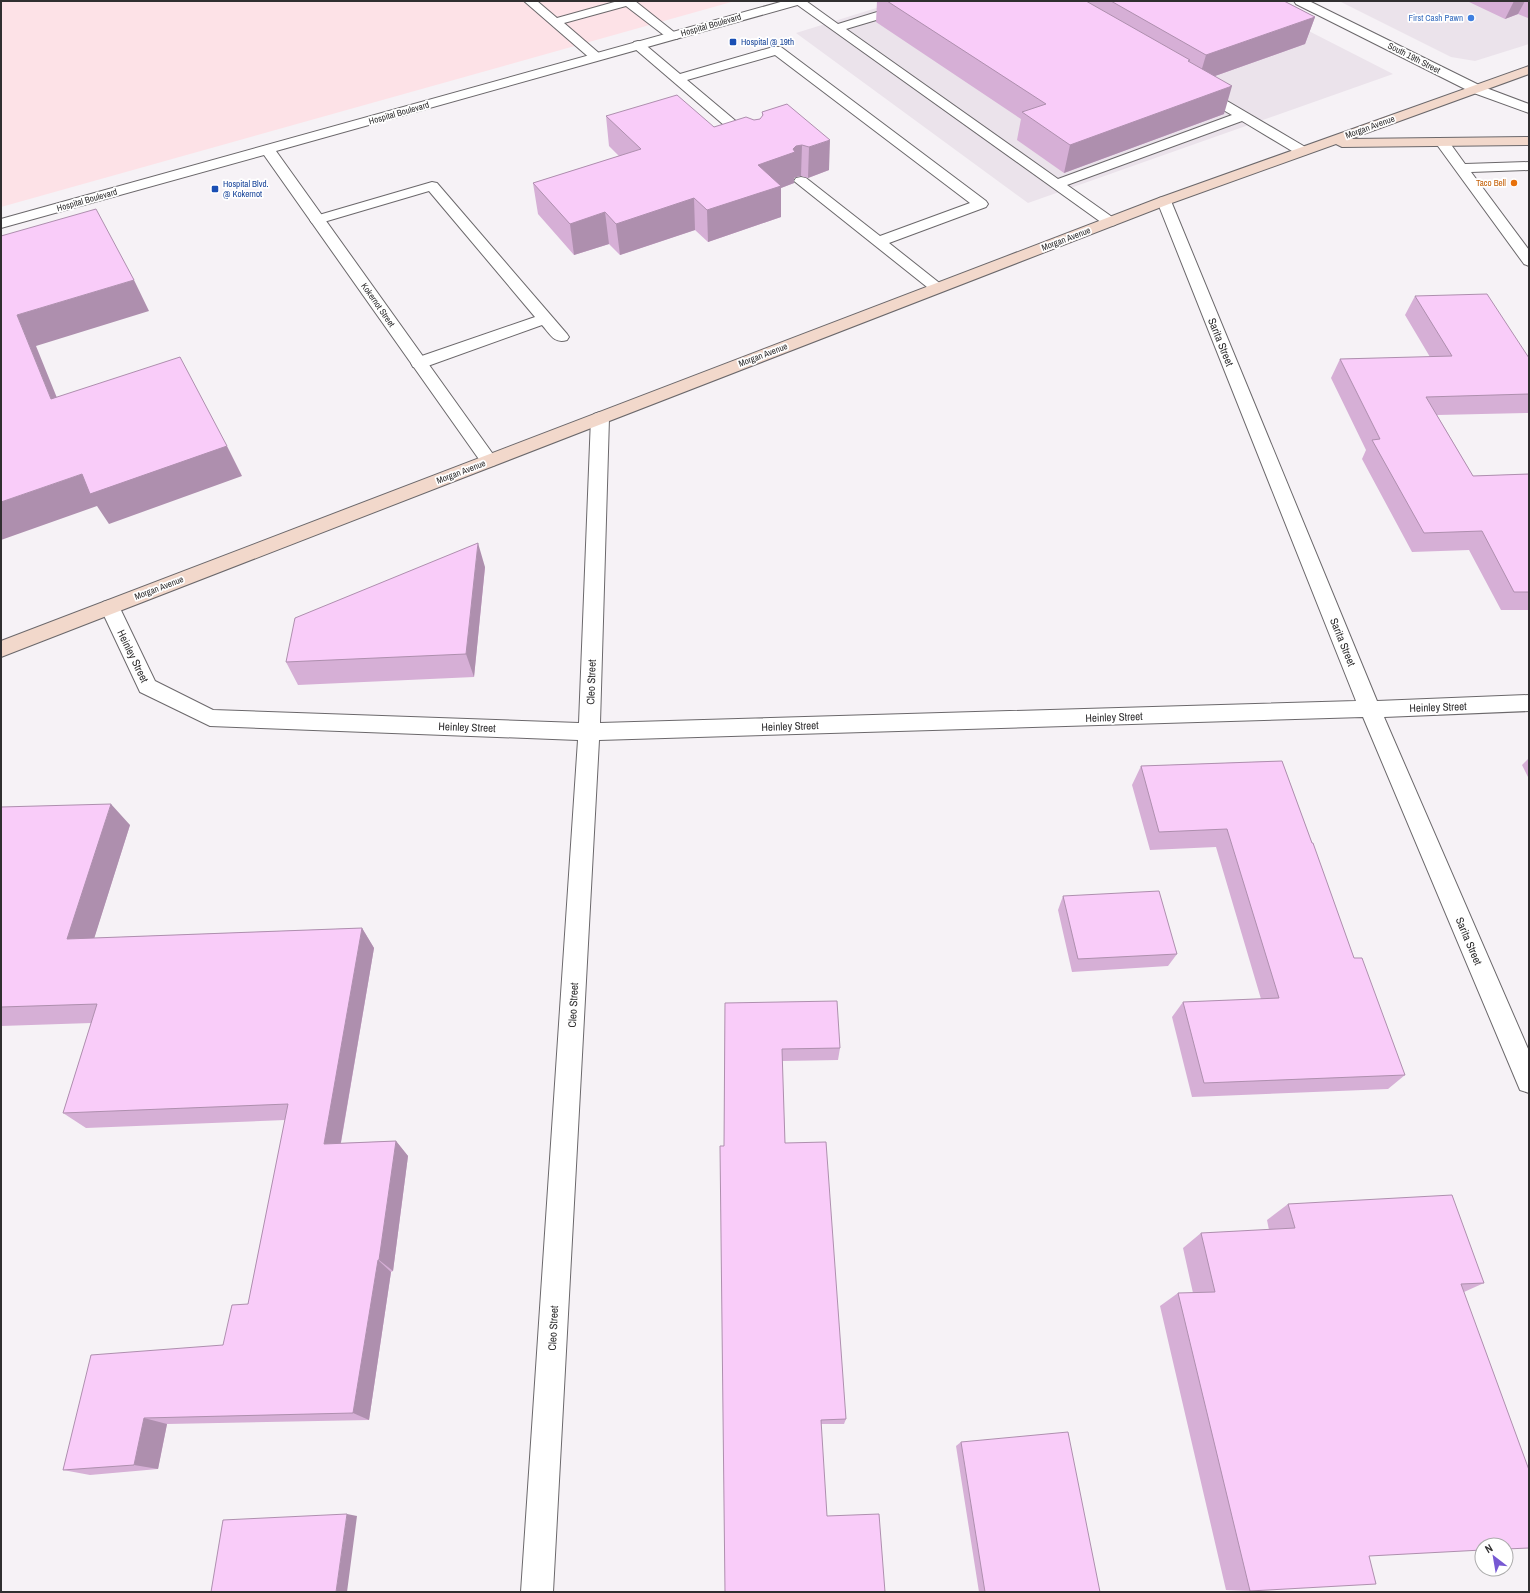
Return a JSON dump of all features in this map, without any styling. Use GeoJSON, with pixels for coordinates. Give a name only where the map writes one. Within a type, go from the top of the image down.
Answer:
{"type":"FeatureCollection","features":[{"type":"Feature","properties":{"kind":"main road","name":"Morgan Avenue"},"geometry":{"type":"LineString","coordinates":[[1,649],[1164,201],[1529,70]]}},
{"type":"Feature","properties":{"kind":"main road"},"geometry":{"type":"LineString","coordinates":[[1325,143],[1529,141]]}},
{"type":"Feature","properties":{"kind":"street"},"geometry":{"type":"LineString","coordinates":[[530,1],[596,57]]}},
{"type":"Feature","properties":{"kind":"street"},"geometry":{"type":"LineString","coordinates":[[797,1],[1110,222]]}},
{"type":"Feature","properties":{"kind":"street","name":"Hospital Boulevard"},"geometry":{"type":"LineString","coordinates":[[1,224],[797,1]]}},
{"type":"Feature","properties":{"kind":"street"},"geometry":{"type":"LineString","coordinates":[[837,28],[926,1]]}},
{"type":"Feature","properties":{"kind":"street","name":"South 19th Street"},"geometry":{"type":"LineString","coordinates":[[1300,1],[1476,89],[1529,109]]}},
{"type":"Feature","properties":{"kind":"street"},"geometry":{"type":"LineString","coordinates":[[554,22],[628,2],[673,36]]}},
{"type":"Feature","properties":{"kind":"street"},"geometry":{"type":"LineString","coordinates":[[638,45],[755,145]]}},
{"type":"Feature","properties":{"kind":"street"},"geometry":{"type":"LineString","coordinates":[[678,79],[777,50],[981,204],[878,242]]}},
{"type":"Feature","properties":{"kind":"street"},"geometry":{"type":"LineString","coordinates":[[1189,84],[1302,151]]}},
{"type":"Feature","properties":{"kind":"street"},"geometry":{"type":"LineString","coordinates":[[1058,184],[1243,116]]}},
{"type":"Feature","properties":{"kind":"street"},"geometry":{"type":"LineString","coordinates":[[1442,142],[1529,261]]}},
{"type":"Feature","properties":{"kind":"street","name":"Kokernot Street"},"geometry":{"type":"LineString","coordinates":[[267,149],[489,461]]}},
{"type":"Feature","properties":{"kind":"street"},"geometry":{"type":"LineString","coordinates":[[1462,168],[1529,166]]}},
{"type":"Feature","properties":{"kind":"street"},"geometry":{"type":"LineString","coordinates":[[317,220],[429,181],[561,337]]}},
{"type":"Feature","properties":{"kind":"street"},"geometry":{"type":"LineString","coordinates":[[800,181],[937,288]]}},
{"type":"Feature","properties":{"kind":"street","name":"Sarita Street"},"geometry":{"type":"LineString","coordinates":[[1164,201],[1370,710],[1529,1081]]}},
{"type":"Feature","properties":{"kind":"street"},"geometry":{"type":"LineString","coordinates":[[419,363],[545,319]]}},
{"type":"Feature","properties":{"kind":"street","name":"Cleo Street"},"geometry":{"type":"LineString","coordinates":[[537,1592],[590,732],[600,418]]}},
{"type":"Feature","properties":{"kind":"street","name":"Heinley Street"},"geometry":{"type":"LineString","coordinates":[[110,607],[146,686],[210,718],[590,732],[1370,710],[1529,703]]}},
{"type":"Feature","properties":{"kind":"shaded area"},"geometry":{"type":"Polygon","coordinates":[[[1,1],[735,1],[1,207],[1,1]]]}},
{"type":"Feature","properties":{"kind":"shaded area"},"geometry":{"type":"Polygon","coordinates":[[[899,1],[1250,1],[1393,74],[1028,203],[796,33],[899,1]]]}},
{"type":"Feature","properties":{"kind":"shaded area"},"geometry":{"type":"Polygon","coordinates":[[[1339,1],[1529,1],[1529,44],[1475,61],[1451,57],[1339,1]]]}},
{"type":"Feature","properties":{"kind":"building"},"geometry":{"type":"Polygon","coordinates":[[[887,1],[1086,1],[1190,60],[1188,61],[1232,86],[1070,145],[1022,112],[1046,104],[887,1]]]}},
{"type":"Feature","properties":{"kind":"building"},"geometry":{"type":"Polygon","coordinates":[[[1111,1],[1284,1],[1315,17],[1206,55],[1111,1]]]}},
{"type":"Feature","properties":{"kind":"building"},"geometry":{"type":"Polygon","coordinates":[[[677,95],[714,127],[746,117],[754,120],[760,119],[763,115],[762,112],[787,104],[830,140],[809,147],[802,145],[796,146],[793,149],[795,152],[758,165],[781,186],[707,210],[694,198],[616,224],[605,212],[570,224],[533,183],[641,149],[606,116],[677,95]]]}},
{"type":"Feature","properties":{"kind":"building"},"geometry":{"type":"Polygon","coordinates":[[[96,209],[134,280],[17,315],[51,399],[180,357],[227,446],[90,494],[82,474],[1,502],[1,236],[96,209]]]}},
{"type":"Feature","properties":{"kind":"building"},"geometry":{"type":"Polygon","coordinates":[[[1487,294],[1529,358],[1529,394],[1426,397],[1473,476],[1529,474],[1529,592],[1514,592],[1482,531],[1424,533],[1372,440],[1380,439],[1340,359],[1452,356],[1415,296],[1487,294]]]}},
{"type":"Feature","properties":{"kind":"building"},"geometry":{"type":"Polygon","coordinates":[[[478,543],[466,654],[286,662],[295,618],[478,543]]]}},
{"type":"Feature","properties":{"kind":"building"},"geometry":{"type":"Polygon","coordinates":[[[1282,761],[1354,958],[1362,958],[1405,1075],[1204,1083],[1183,1002],[1279,998],[1227,829],[1159,832],[1141,766],[1282,761]]]}},
{"type":"Feature","properties":{"kind":"building"},"geometry":{"type":"Polygon","coordinates":[[[111,804],[67,939],[362,928],[324,1144],[396,1141],[379,1260],[353,1413],[144,1418],[134,1465],[63,1470],[91,1355],[223,1345],[232,1305],[248,1304],[288,1104],[63,1113],[97,1004],[1,1007],[1,807],[111,804]]]}},
{"type":"Feature","properties":{"kind":"building"},"geometry":{"type":"Polygon","coordinates":[[[1159,891],[1177,954],[1078,959],[1063,896],[1159,891]]]}},
{"type":"Feature","properties":{"kind":"building"},"geometry":{"type":"Polygon","coordinates":[[[837,1001],[840,1048],[782,1049],[785,1143],[826,1142],[846,1419],[821,1420],[827,1516],[879,1514],[885,1592],[725,1592],[720,1146],[724,1146],[725,1003],[837,1001]]]}},
{"type":"Feature","properties":{"kind":"building"},"geometry":{"type":"Polygon","coordinates":[[[1452,1195],[1484,1283],[1461,1284],[1529,1470],[1529,1548],[1514,1549],[1514,1537],[1474,1537],[1474,1550],[1369,1556],[1376,1584],[1250,1591],[1178,1293],[1215,1292],[1201,1233],[1295,1228],[1288,1204],[1452,1195]]]}},
{"type":"Feature","properties":{"kind":"building"},"geometry":{"type":"Polygon","coordinates":[[[1068,1432],[1100,1592],[985,1592],[961,1442],[1068,1432]]]}},
{"type":"Feature","properties":{"kind":"building"},"geometry":{"type":"Polygon","coordinates":[[[347,1514],[336,1592],[211,1592],[223,1520],[347,1514]]]}},
{"type":"Feature","properties":{"kind":"place","name":"First Cash Pawn"},"geometry":{"type":"Point","coordinates":[1471,18]}},
{"type":"Feature","properties":{"kind":"place","name":"Hospital @ 19th"},"geometry":{"type":"Point","coordinates":[733,42]}},
{"type":"Feature","properties":{"kind":"place","name":"Taco Bell"},"geometry":{"type":"Point","coordinates":[1514,183]}},
{"type":"Feature","properties":{"kind":"place","name":"Hospital Blvd. @ Kokernot"},"geometry":{"type":"Point","coordinates":[215,189]}}]}
